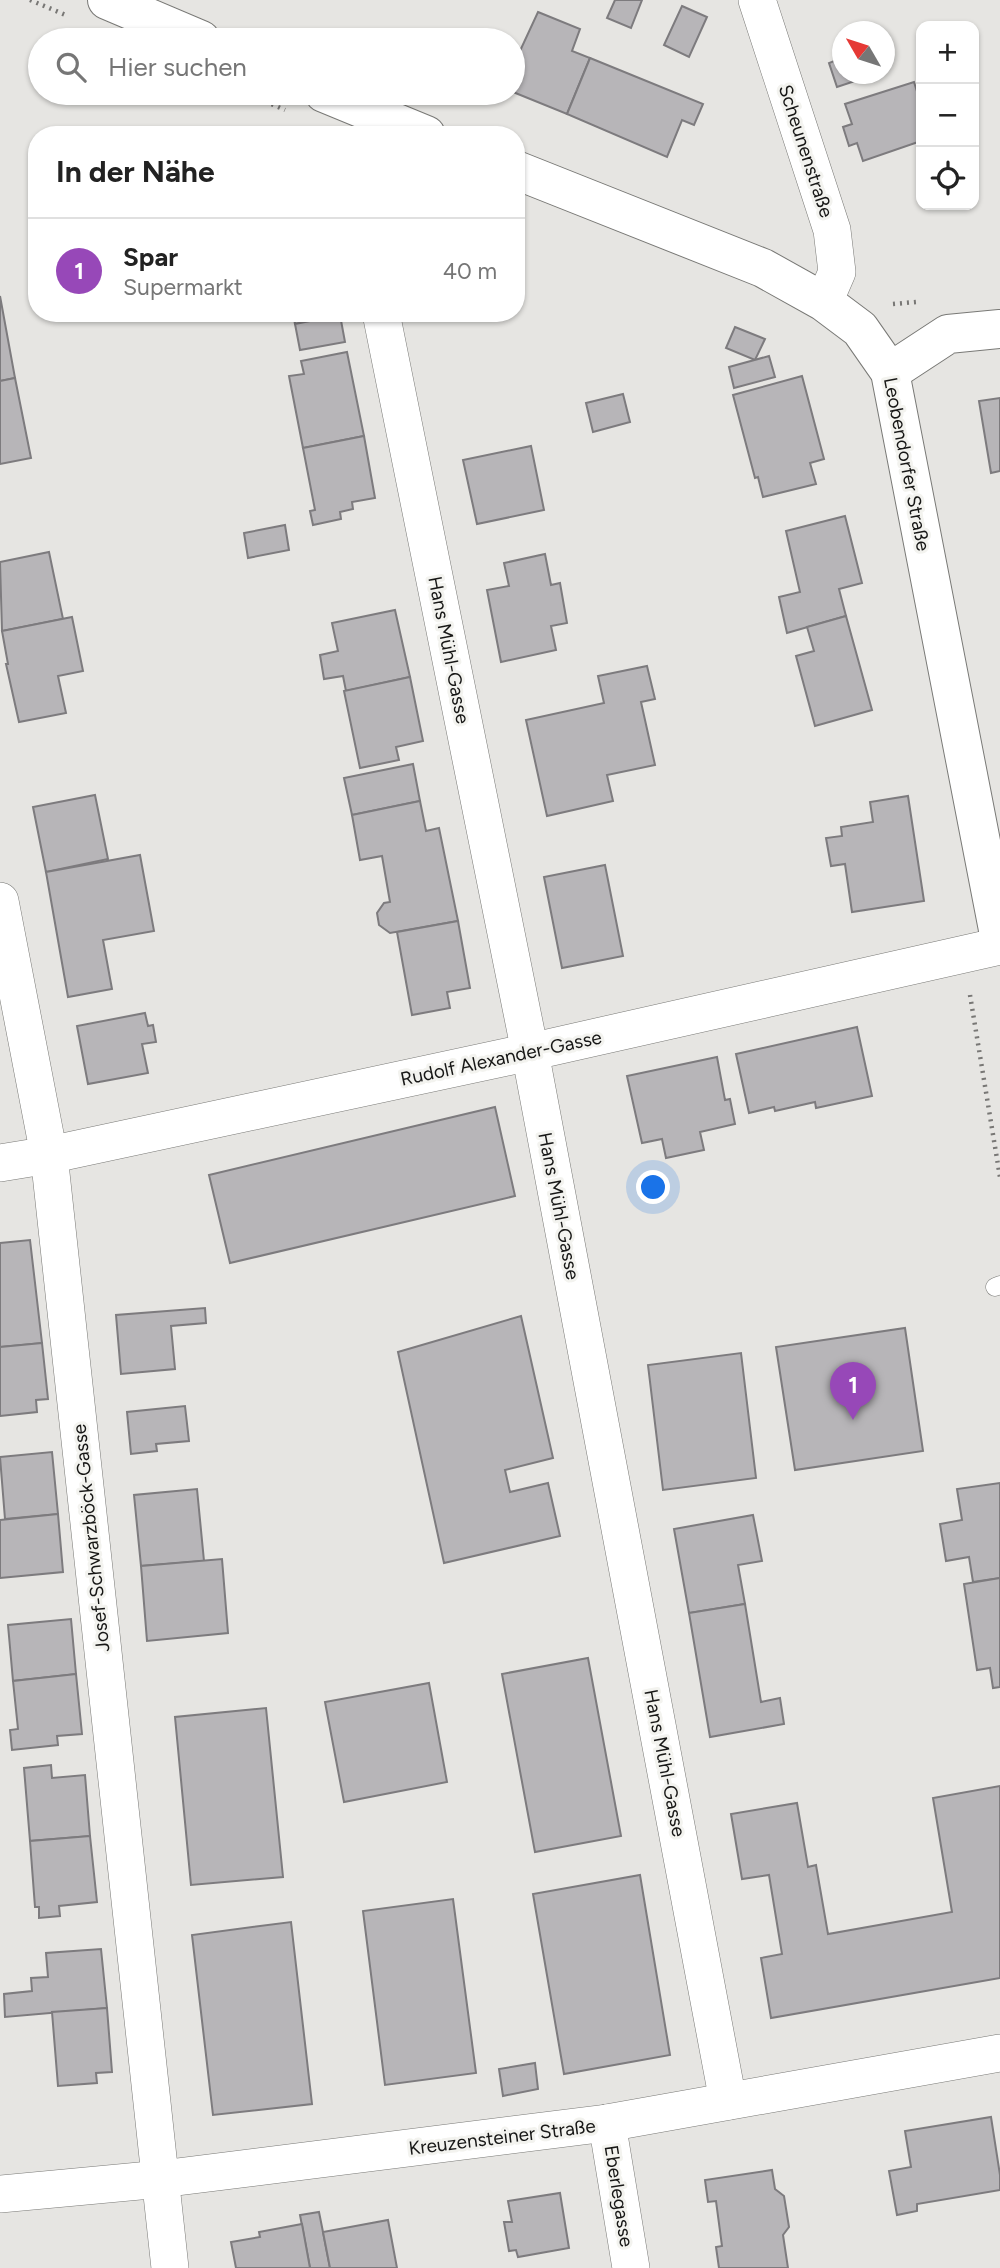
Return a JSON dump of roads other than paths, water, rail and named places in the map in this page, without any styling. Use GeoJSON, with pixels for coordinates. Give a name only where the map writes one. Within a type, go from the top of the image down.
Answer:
{"type":"FeatureCollection","features":[{"type":"Feature","properties":{"kind":"main road"},"geometry":{"type":"LineString","coordinates":[[107,0],[173,28]]}},
{"type":"Feature","properties":{"kind":"main road"},"geometry":{"type":"LineString","coordinates":[[341,105],[366,123]]}},
{"type":"Feature","properties":{"kind":"main road","name":"Leobendorfer Straße"},"geometry":{"type":"LineString","coordinates":[[525,174],[763,268],[824,302],[859,329],[890,372],[1000,940]]}},
{"type":"Feature","properties":{"kind":"main road"},"geometry":{"type":"LineString","coordinates":[[890,372],[948,334],[1000,328]]}},
{"type":"Feature","properties":{"kind":"street","name":"Scheunenstraße"},"geometry":{"type":"LineString","coordinates":[[757,0],[832,230],[837,272],[824,302]]}},
{"type":"Feature","properties":{"kind":"street","name":"Hans Mühl-Gasse"},"geometry":{"type":"LineString","coordinates":[[383,322],[530,1052],[729,2101]]}},
{"type":"Feature","properties":{"kind":"street","name":"Josef-Schwarzböck-Gasse"},"geometry":{"type":"LineString","coordinates":[[0,901],[49,1155],[170,2268]]}},
{"type":"Feature","properties":{"kind":"street","name":"Rudolf Alexander-Gasse"},"geometry":{"type":"LineString","coordinates":[[0,1163],[49,1155],[530,1052],[1000,946]]}},
{"type":"Feature","properties":{"kind":"street","name":"Kreuzensteiner Straße"},"geometry":{"type":"LineString","coordinates":[[0,2194],[161,2179],[607,2123],[1000,2053]]}},
{"type":"Feature","properties":{"kind":"street","name":"Eberlegasse"},"geometry":{"type":"LineString","coordinates":[[607,2123],[631,2268]]}},
{"type":"Feature","properties":{"kind":"place","name":"Spar"},"geometry":{"type":"Point","coordinates":[853,1420]}}]}
